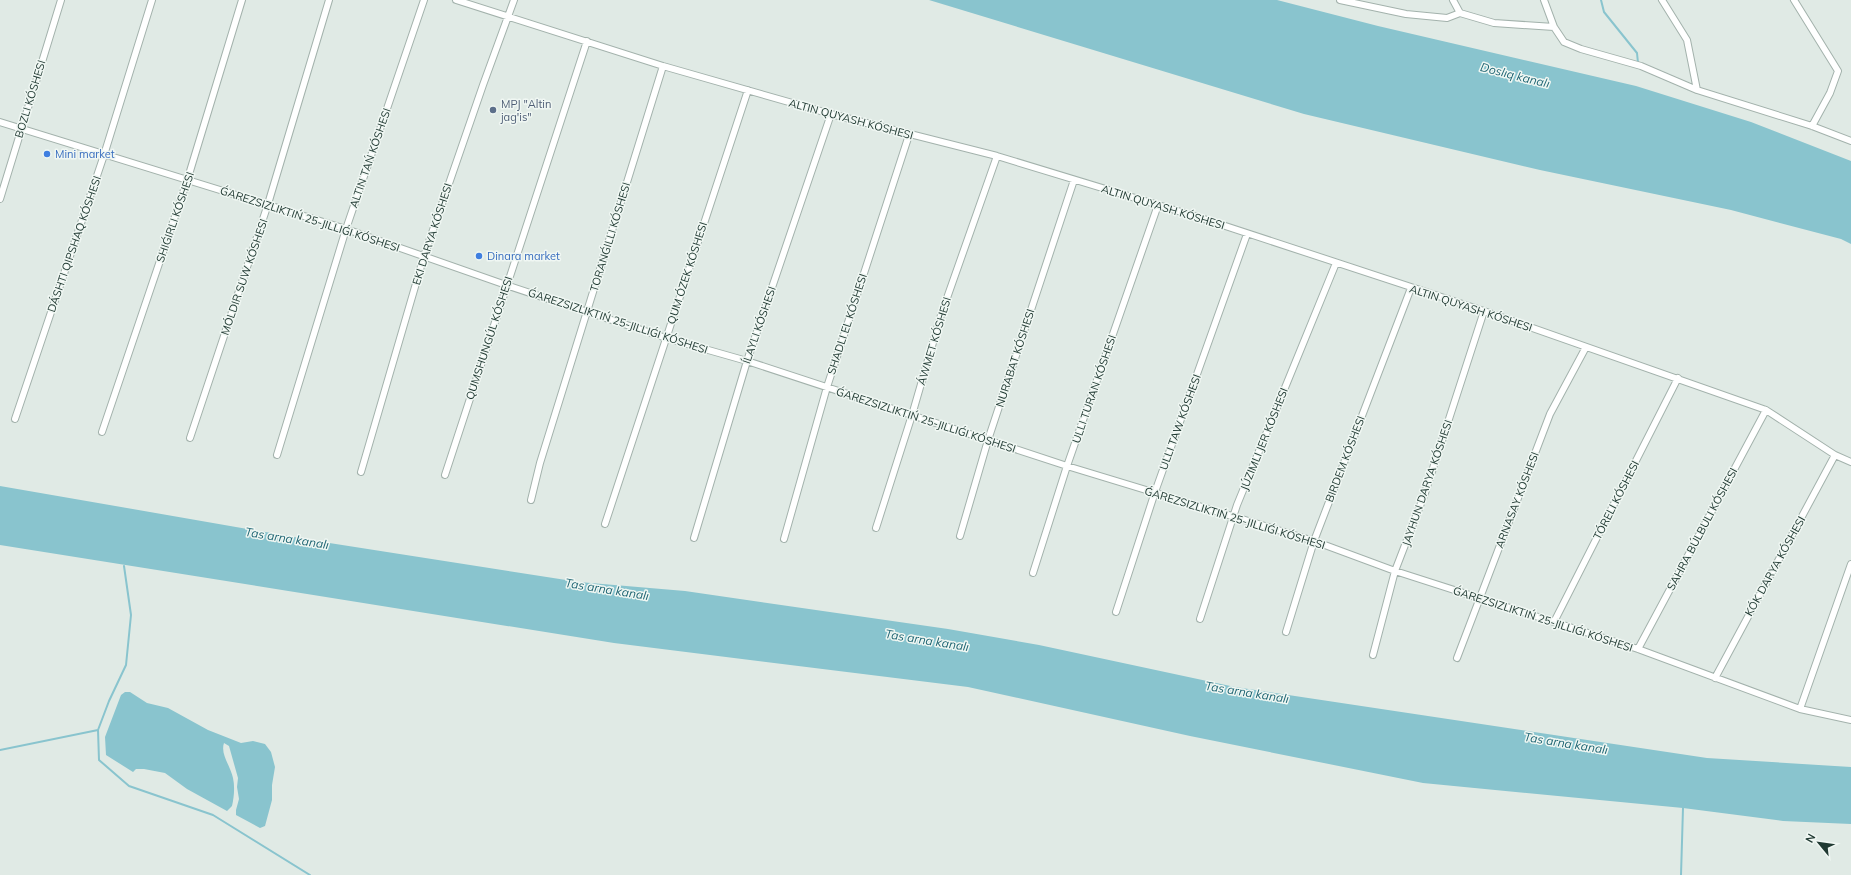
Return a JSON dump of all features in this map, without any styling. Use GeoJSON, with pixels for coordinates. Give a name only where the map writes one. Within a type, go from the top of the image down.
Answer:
{"type":"FeatureCollection","features":[{"type":"Feature","properties":{"kind":"street"},"geometry":{"type":"LineString","coordinates":[[0,199],[61,0]]}},
{"type":"Feature","properties":{"kind":"street"},"geometry":{"type":"LineString","coordinates":[[15,419],[104,156],[152,0]]}},
{"type":"Feature","properties":{"kind":"street"},"geometry":{"type":"LineString","coordinates":[[102,432],[187,181],[242,0]]}},
{"type":"Feature","properties":{"kind":"street","name":"MÓLDIR SUW KÓSHESI"},"geometry":{"type":"LineString","coordinates":[[190,438],[268,204],[328,0]]}},
{"type":"Feature","properties":{"kind":"street"},"geometry":{"type":"LineString","coordinates":[[277,455],[346,229],[424,0]]}},
{"type":"Feature","properties":{"kind":"street"},"geometry":{"type":"LineString","coordinates":[[456,0],[663,66],[909,135],[998,156],[1158,205],[1484,311],[1766,410],[1835,455],[1851,462]]}},
{"type":"Feature","properties":{"kind":"street","name":"EKI DARYA KÓSHESI"},"geometry":{"type":"LineString","coordinates":[[361,472],[424,256],[480,92],[514,0]]}},
{"type":"Feature","properties":{"kind":"street"},"geometry":{"type":"LineString","coordinates":[[1340,0],[1406,14],[1446,18],[1460,13],[1494,24],[1554,27]]}},
{"type":"Feature","properties":{"kind":"street"},"geometry":{"type":"LineString","coordinates":[[1453,0],[1460,13]]}},
{"type":"Feature","properties":{"kind":"street"},"geometry":{"type":"LineString","coordinates":[[1544,0],[1554,27],[1564,42],[1581,49],[1641,66],[1697,90],[1812,126],[1851,141]]}},
{"type":"Feature","properties":{"kind":"street"},"geometry":{"type":"LineString","coordinates":[[1662,0],[1687,40],[1697,90]]}},
{"type":"Feature","properties":{"kind":"street"},"geometry":{"type":"LineString","coordinates":[[1794,0],[1838,71],[1830,93],[1812,126]]}},
{"type":"Feature","properties":{"kind":"street","name":"QUMSHUNGÚL KÓSHESI"},"geometry":{"type":"LineString","coordinates":[[445,475],[587,41]]}},
{"type":"Feature","properties":{"kind":"street"},"geometry":{"type":"LineString","coordinates":[[532,500],[540,463],[663,66]]}},
{"type":"Feature","properties":{"kind":"street","name":"QUM ÓZEK KÓSHESI"},"geometry":{"type":"LineString","coordinates":[[605,524],[748,90]]}},
{"type":"Feature","properties":{"kind":"street"},"geometry":{"type":"LineString","coordinates":[[694,538],[747,361],[831,114]]}},
{"type":"Feature","properties":{"kind":"street"},"geometry":{"type":"LineString","coordinates":[[0,122],[104,156],[268,204],[346,229],[506,285],[666,338],[827,386],[1067,466],[1314,541],[1395,571],[1638,649],[1800,709],[1851,720]]}},
{"type":"Feature","properties":{"kind":"street"},"geometry":{"type":"LineString","coordinates":[[784,538],[827,386],[909,135]]}},
{"type":"Feature","properties":{"kind":"street","name":"ÁWMET KÓSHESI"},"geometry":{"type":"LineString","coordinates":[[876,528],[912,415],[940,315],[998,156]]}},
{"type":"Feature","properties":{"kind":"street","name":"NURABAT KÓSHESI"},"geometry":{"type":"LineString","coordinates":[[960,536],[988,440],[1074,180]]}},
{"type":"Feature","properties":{"kind":"street"},"geometry":{"type":"LineString","coordinates":[[1033,573],[1067,466],[1158,205]]}},
{"type":"Feature","properties":{"kind":"street"},"geometry":{"type":"LineString","coordinates":[[1116,612],[1155,492],[1247,234]]}},
{"type":"Feature","properties":{"kind":"street","name":"JÚZIMLI JER KÓSHESI"},"geometry":{"type":"LineString","coordinates":[[1200,619],[1234,516],[1336,263]]}},
{"type":"Feature","properties":{"kind":"street","name":"BIRDEM KÓSHESI"},"geometry":{"type":"LineString","coordinates":[[1286,632],[1314,541],[1411,288]]}},
{"type":"Feature","properties":{"kind":"street","name":"JAYHUN DARYA KÓSHESI"},"geometry":{"type":"LineString","coordinates":[[1373,655],[1395,571],[1425,493],[1484,311]]}},
{"type":"Feature","properties":{"kind":"street","name":"ARNASAY KÓSHESI"},"geometry":{"type":"LineString","coordinates":[[1457,658],[1550,414],[1586,347]]}},
{"type":"Feature","properties":{"kind":"street","name":"TÓRELI KÓSHESI"},"geometry":{"type":"LineString","coordinates":[[1554,622],[1678,378]]}},
{"type":"Feature","properties":{"kind":"street","name":"SAHRA BÚLBULI KÓSHESI"},"geometry":{"type":"LineString","coordinates":[[1638,649],[1766,410]]}},
{"type":"Feature","properties":{"kind":"street","name":"KÓK DARYA KÓSHESI"},"geometry":{"type":"LineString","coordinates":[[1715,678],[1835,455]]}},
{"type":"Feature","properties":{"kind":"street"},"geometry":{"type":"LineString","coordinates":[[1800,709],[1851,564]]}},
{"type":"Feature","properties":{"kind":"water","name":"Doslıq kanalı"},"geometry":{"type":"Polygon","coordinates":[[[929,0],[1277,0],[1378,26],[1636,86],[1751,122],[1851,161],[1851,244],[1841,239],[1731,210],[1540,170],[1304,114],[929,0]]]}},
{"type":"Feature","properties":{"kind":"water","name":"Tas arna kanalı"},"geometry":{"type":"Polygon","coordinates":[[[0,486],[323,542],[579,582],[685,591],[948,629],[1039,645],[1235,687],[1707,758],[1851,767],[1851,824],[1783,821],[1683,808],[1423,783],[1190,736],[968,687],[614,643],[0,545],[0,486]]]}},
{"type":"Feature","properties":{"kind":"water"},"geometry":{"type":"Polygon","coordinates":[[[125,692],[130,692],[147,703],[168,708],[208,730],[241,743],[253,741],[265,744],[271,752],[275,767],[272,785],[272,800],[265,826],[260,828],[236,815],[239,799],[237,787],[238,778],[229,746],[224,743],[223,752],[232,774],[234,785],[232,806],[227,811],[187,789],[165,773],[144,769],[136,769],[133,772],[106,755],[105,737],[121,695],[125,692]]]}},
{"type":"Feature","properties":{"kind":"waterway"},"geometry":{"type":"LineString","coordinates":[[1601,0],[1604,12],[1637,53],[1638,63]]}},
{"type":"Feature","properties":{"kind":"waterway"},"geometry":{"type":"LineString","coordinates":[[124,566],[131,615],[126,665],[109,701],[98,730],[99,760],[129,786],[213,815],[310,875]]}},
{"type":"Feature","properties":{"kind":"waterway"},"geometry":{"type":"LineString","coordinates":[[0,750],[98,730]]}},
{"type":"Feature","properties":{"kind":"waterway"},"geometry":{"type":"LineString","coordinates":[[1681,875],[1683,808]]}},
{"type":"Feature","properties":{"kind":"place","name":"MPJ \"Altin jag'is\""},"geometry":{"type":"Point","coordinates":[493,110]}},
{"type":"Feature","properties":{"kind":"place","name":"Mini market"},"geometry":{"type":"Point","coordinates":[47,154]}},
{"type":"Feature","properties":{"kind":"place","name":"Dinara market"},"geometry":{"type":"Point","coordinates":[479,256]}}]}
